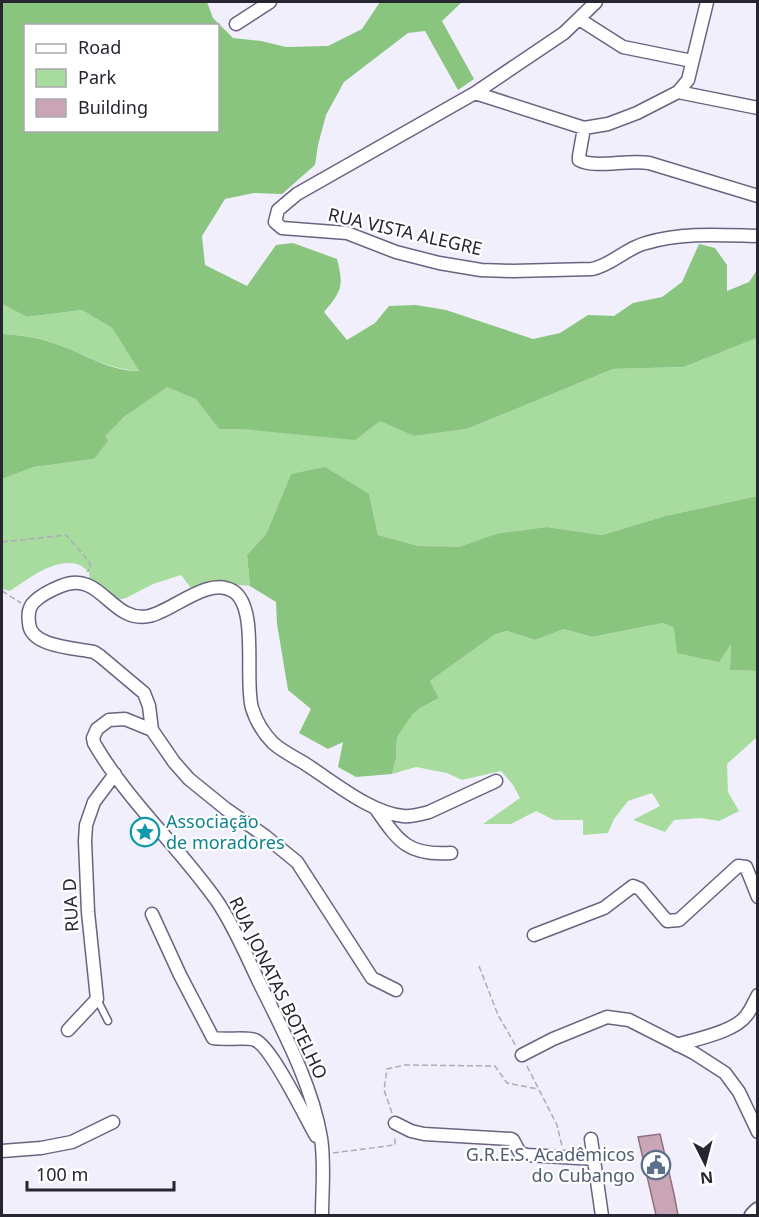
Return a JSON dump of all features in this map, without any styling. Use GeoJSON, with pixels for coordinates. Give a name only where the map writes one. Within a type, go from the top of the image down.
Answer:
{"type":"FeatureCollection","features":[{"type":"Feature","properties":{"kind":"main road"},"geometry":{"type":"LineString","coordinates":[[753,1215],[758,1211]]}},
{"type":"Feature","properties":{"kind":"street"},"geometry":{"type":"LineString","coordinates":[[236,24],[270,2]]}},
{"type":"Feature","properties":{"kind":"street"},"geometry":{"type":"LineString","coordinates":[[475,93],[544,48],[596,2]]}},
{"type":"Feature","properties":{"kind":"street"},"geometry":{"type":"LineString","coordinates":[[475,93],[584,128],[617,122],[678,92],[688,80],[707,2]]}},
{"type":"Feature","properties":{"kind":"street"},"geometry":{"type":"LineString","coordinates":[[579,19],[623,47],[692,61]]}},
{"type":"Feature","properties":{"kind":"street"},"geometry":{"type":"LineString","coordinates":[[678,92],[758,108]]}},
{"type":"Feature","properties":{"kind":"street","name":"RUA VISTA ALEGRE"},"geometry":{"type":"LineString","coordinates":[[475,93],[297,194],[275,216],[275,222],[282,228],[347,233],[396,252],[439,263],[498,271],[592,269],[606,264],[630,248],[666,238],[702,235],[758,236]]}},
{"type":"Feature","properties":{"kind":"street"},"geometry":{"type":"LineString","coordinates":[[584,128],[579,160],[585,163],[632,161],[649,163],[758,196]]}},
{"type":"Feature","properties":{"kind":"street"},"geometry":{"type":"LineString","coordinates":[[396,990],[372,978],[297,862],[189,779],[174,762],[152,730],[149,706],[144,693],[94,652],[47,643],[34,637],[29,628],[30,608],[38,599],[55,588],[77,581],[98,591],[117,608],[140,617],[159,614],[208,589],[224,588],[237,594],[243,603],[248,624],[249,689],[252,708],[262,728],[275,745],[376,808],[402,816],[418,815],[448,804],[496,781]]}},
{"type":"Feature","properties":{"kind":"street","name":"RUA JONATAS BOTELHO"},"geometry":{"type":"LineString","coordinates":[[152,730],[125,719],[109,720],[94,733],[94,743],[115,774],[208,889],[231,924],[299,1070],[314,1108],[322,1150],[322,1215]]}},
{"type":"Feature","properties":{"kind":"street","name":"RUA D"},"geometry":{"type":"LineString","coordinates":[[98,999],[88,912],[86,825],[94,802],[115,774]]}},
{"type":"Feature","properties":{"kind":"street"},"geometry":{"type":"LineString","coordinates":[[376,808],[393,833],[409,847],[424,854],[451,853]]}},
{"type":"Feature","properties":{"kind":"street"},"geometry":{"type":"LineString","coordinates":[[534,935],[604,908],[633,886],[640,889],[667,921],[680,920],[738,866],[746,867],[758,897]]}},
{"type":"Feature","properties":{"kind":"street"},"geometry":{"type":"LineString","coordinates":[[152,914],[213,1038],[228,1040],[252,1038],[260,1042],[273,1058],[322,1150]]}},
{"type":"Feature","properties":{"kind":"street"},"geometry":{"type":"LineString","coordinates":[[677,1045],[737,1024],[746,1016],[758,995]]}},
{"type":"Feature","properties":{"kind":"street"},"geometry":{"type":"LineString","coordinates":[[68,1030],[98,999]]}},
{"type":"Feature","properties":{"kind":"street"},"geometry":{"type":"LineString","coordinates":[[522,1055],[580,1027],[607,1017],[629,1020],[694,1053],[725,1073],[739,1092],[758,1131]]}},
{"type":"Feature","properties":{"kind":"street"},"geometry":{"type":"LineString","coordinates":[[2,1151],[41,1148],[72,1142],[113,1122]]}},
{"type":"Feature","properties":{"kind":"street"},"geometry":{"type":"LineString","coordinates":[[395,1123],[411,1131],[424,1134],[511,1139],[520,1153],[527,1155],[595,1159]]}},
{"type":"Feature","properties":{"kind":"street"},"geometry":{"type":"LineString","coordinates":[[591,1139],[602,1215]]}},
{"type":"Feature","properties":{"kind":"lane"},"geometry":{"type":"LineString","coordinates":[[98,999],[108,1021]]}},
{"type":"Feature","properties":{"kind":"path"},"geometry":{"type":"LineString","coordinates":[[2,542],[66,535],[89,561],[91,568],[84,576],[85,583]]}},
{"type":"Feature","properties":{"kind":"path"},"geometry":{"type":"LineString","coordinates":[[2,591],[30,608]]}},
{"type":"Feature","properties":{"kind":"path"},"geometry":{"type":"LineString","coordinates":[[322,1150],[395,1146],[395,1123],[384,1090],[387,1069],[405,1065],[495,1066],[507,1083],[538,1089]]}},
{"type":"Feature","properties":{"kind":"green space"},"geometry":{"type":"Polygon","coordinates":[[[2,2],[207,2],[213,18],[219,24],[233,38],[286,47],[328,46],[362,29],[380,2],[462,2],[442,21],[474,79],[458,90],[425,31],[408,33],[344,82],[326,115],[315,165],[282,194],[254,193],[225,199],[202,236],[205,265],[247,286],[276,245],[293,243],[337,259],[340,288],[335,299],[324,312],[347,340],[375,323],[389,306],[416,305],[446,310],[533,339],[560,333],[588,315],[614,316],[633,303],[662,297],[682,282],[699,244],[715,248],[727,265],[727,291],[749,282],[757,270],[757,338],[684,367],[613,369],[467,429],[414,436],[380,421],[355,440],[242,429],[219,429],[196,399],[167,387],[124,417],[105,436],[108,441],[94,459],[34,467],[2,479],[2,334],[47,341],[119,369],[139,371],[112,328],[82,310],[27,317],[2,304],[2,2]]]}},
{"type":"Feature","properties":{"kind":"green space"},"geometry":{"type":"Polygon","coordinates":[[[2,304],[27,317],[82,310],[112,328],[139,371],[109,365],[46,340],[2,334],[2,304]]]}},
{"type":"Feature","properties":{"kind":"green space"},"geometry":{"type":"Polygon","coordinates":[[[757,338],[757,496],[665,516],[602,535],[547,527],[499,533],[459,548],[419,546],[378,535],[369,494],[291,474],[266,534],[247,555],[250,586],[219,583],[191,588],[181,575],[153,584],[126,598],[113,601],[90,585],[89,572],[79,565],[68,563],[50,567],[10,591],[2,589],[2,479],[34,467],[94,459],[104,436],[124,417],[167,386],[196,398],[219,429],[380,420],[414,436],[467,429],[613,369],[684,367],[757,338]]]}},
{"type":"Feature","properties":{"kind":"green space"},"geometry":{"type":"Polygon","coordinates":[[[325,467],[369,494],[378,535],[419,546],[459,547],[499,533],[547,527],[602,535],[665,516],[757,496],[757,671],[730,670],[731,644],[719,662],[677,653],[674,628],[663,623],[592,637],[564,629],[535,640],[507,631],[494,635],[430,681],[439,698],[412,715],[397,737],[396,759],[392,774],[356,777],[338,767],[343,742],[328,749],[299,733],[311,709],[288,690],[277,624],[276,602],[250,586],[247,555],[266,534],[291,474],[325,467]]]}},
{"type":"Feature","properties":{"kind":"green space"},"geometry":{"type":"Polygon","coordinates":[[[663,623],[731,643],[730,670],[757,671],[757,737],[727,764],[728,792],[739,811],[719,821],[700,818],[674,820],[665,832],[633,820],[660,806],[652,793],[628,801],[614,819],[608,833],[583,835],[583,820],[554,820],[536,811],[511,824],[483,824],[520,798],[501,771],[462,780],[447,773],[416,767],[392,774],[396,759],[397,737],[411,715],[439,698],[430,681],[494,635],[508,631],[535,640],[564,629],[592,637],[663,623]]]}},
{"type":"Feature","properties":{"kind":"building","name":"G.R.E.S. Acadêmicos do Cubango"},"geometry":{"type":"Polygon","coordinates":[[[660,1134],[678,1215],[656,1215],[638,1137],[660,1134]]]}},
{"type":"Feature","properties":{"kind":"place","name":"Associação de moradores"},"geometry":{"type":"Point","coordinates":[145,832]}},
{"type":"Feature","properties":{"kind":"place","name":"G.R.E.S. Acadêmicos do Cubango"},"geometry":{"type":"Point","coordinates":[656,1165]}}]}
